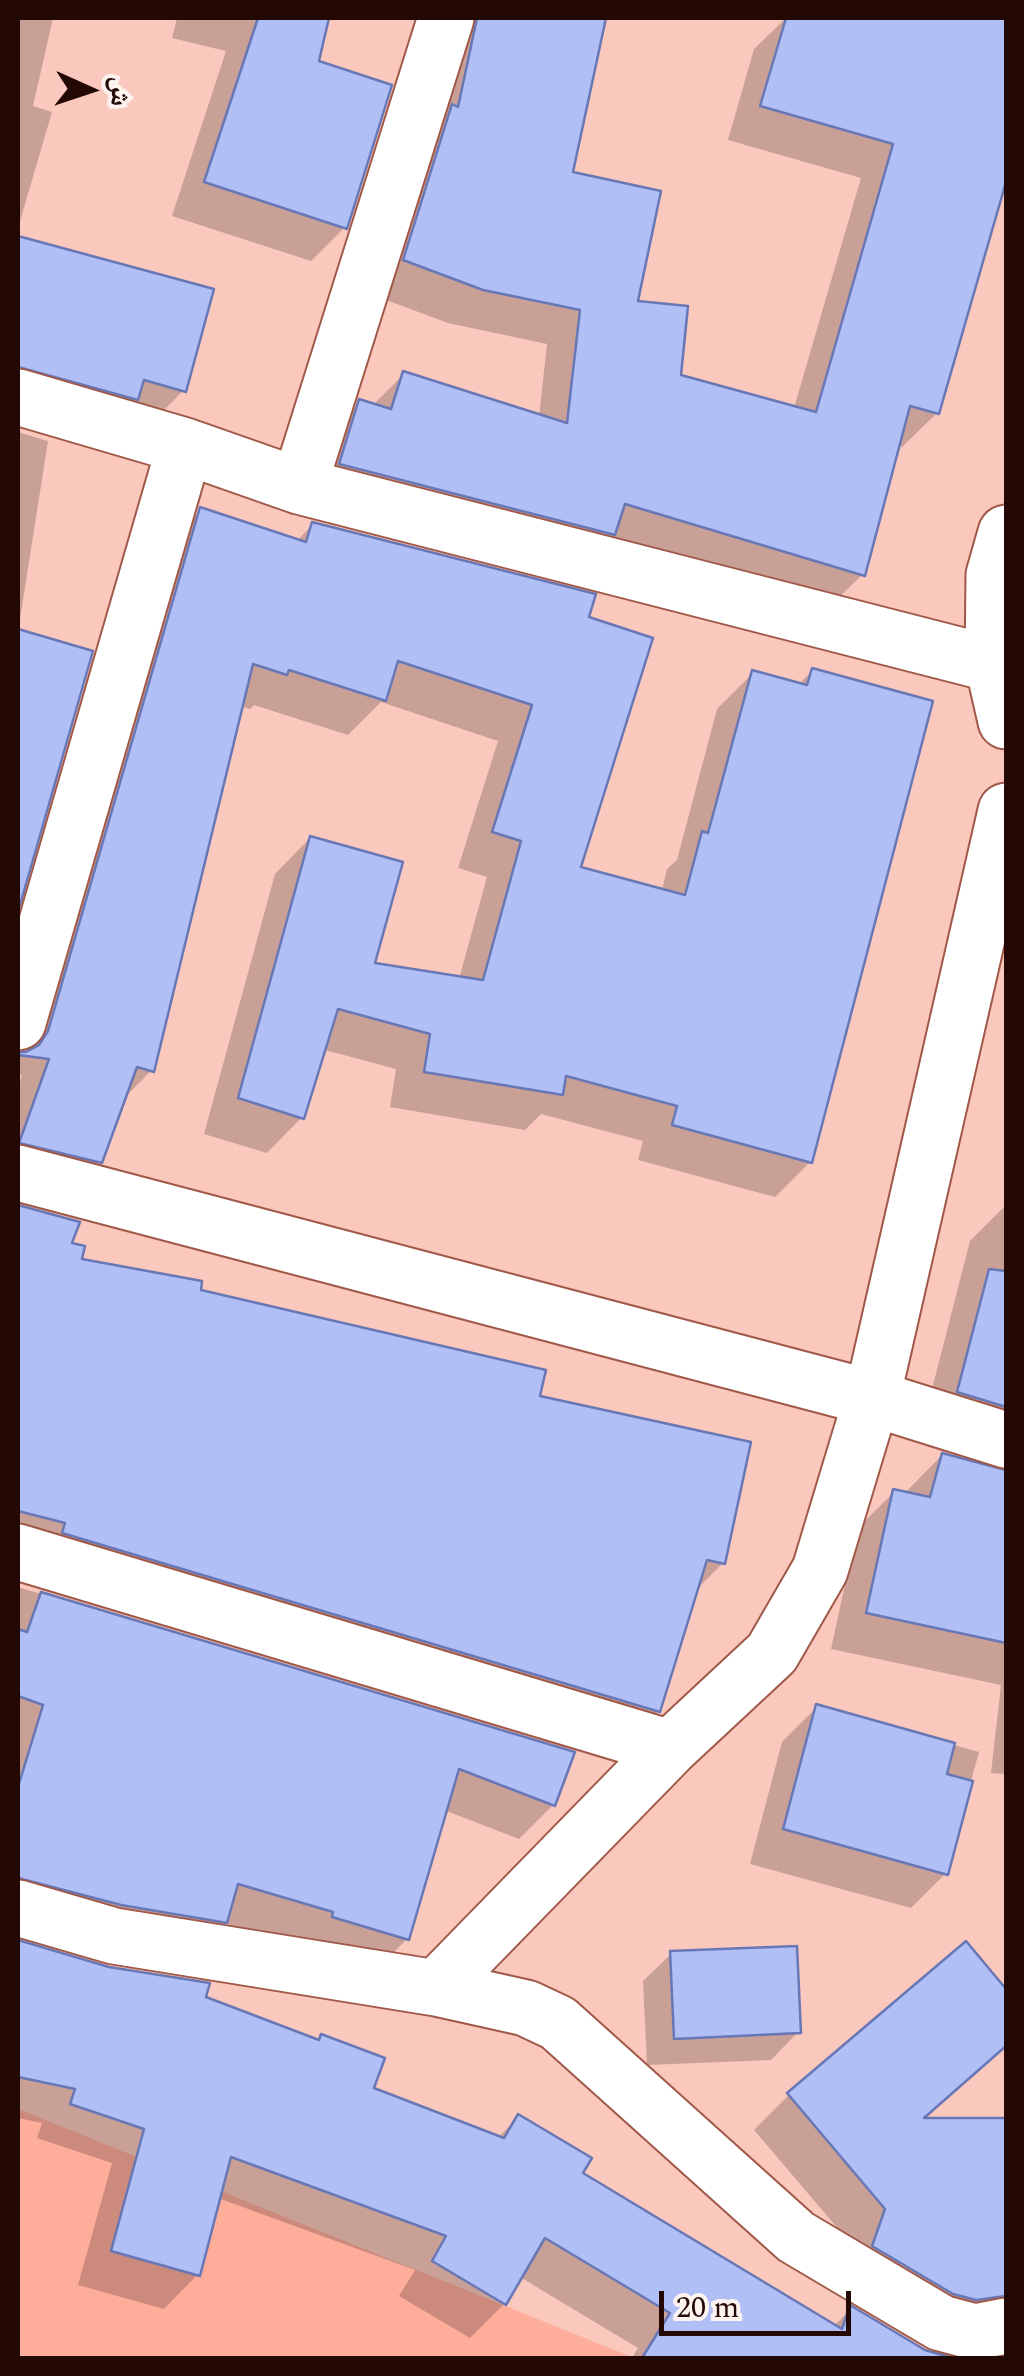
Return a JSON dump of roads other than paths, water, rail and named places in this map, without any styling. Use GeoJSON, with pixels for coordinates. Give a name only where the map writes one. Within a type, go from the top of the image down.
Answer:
{"type":"FeatureCollection","features":[{"type":"Feature","properties":{"kind":"street"},"geometry":{"type":"LineString","coordinates":[[299,486],[446,18]]}},
{"type":"Feature","properties":{"kind":"street"},"geometry":{"type":"LineString","coordinates":[[18,397],[185,446],[299,486],[993,664]]}},
{"type":"Feature","properties":{"kind":"street"},"geometry":{"type":"LineString","coordinates":[[18,1022],[185,446]]}},
{"type":"Feature","properties":{"kind":"street"},"geometry":{"type":"LineString","coordinates":[[1006,533],[994,575],[993,664],[1006,721]]}},
{"type":"Feature","properties":{"kind":"street"},"geometry":{"type":"LineString","coordinates":[[436,1988],[670,1748],[772,1653],[820,1570],[872,1398],[1006,811]]}},
{"type":"Feature","properties":{"kind":"street"},"geometry":{"type":"LineString","coordinates":[[18,1173],[872,1398],[1006,1440]]}},
{"type":"Feature","properties":{"kind":"street"},"geometry":{"type":"LineString","coordinates":[[18,1552],[670,1748]]}},
{"type":"Feature","properties":{"kind":"street"},"geometry":{"type":"LineString","coordinates":[[18,1908],[114,1936],[436,1988],[526,2008],[558,2023],[796,2237],[941,2323],[976,2332],[1006,2326]]}}]}
